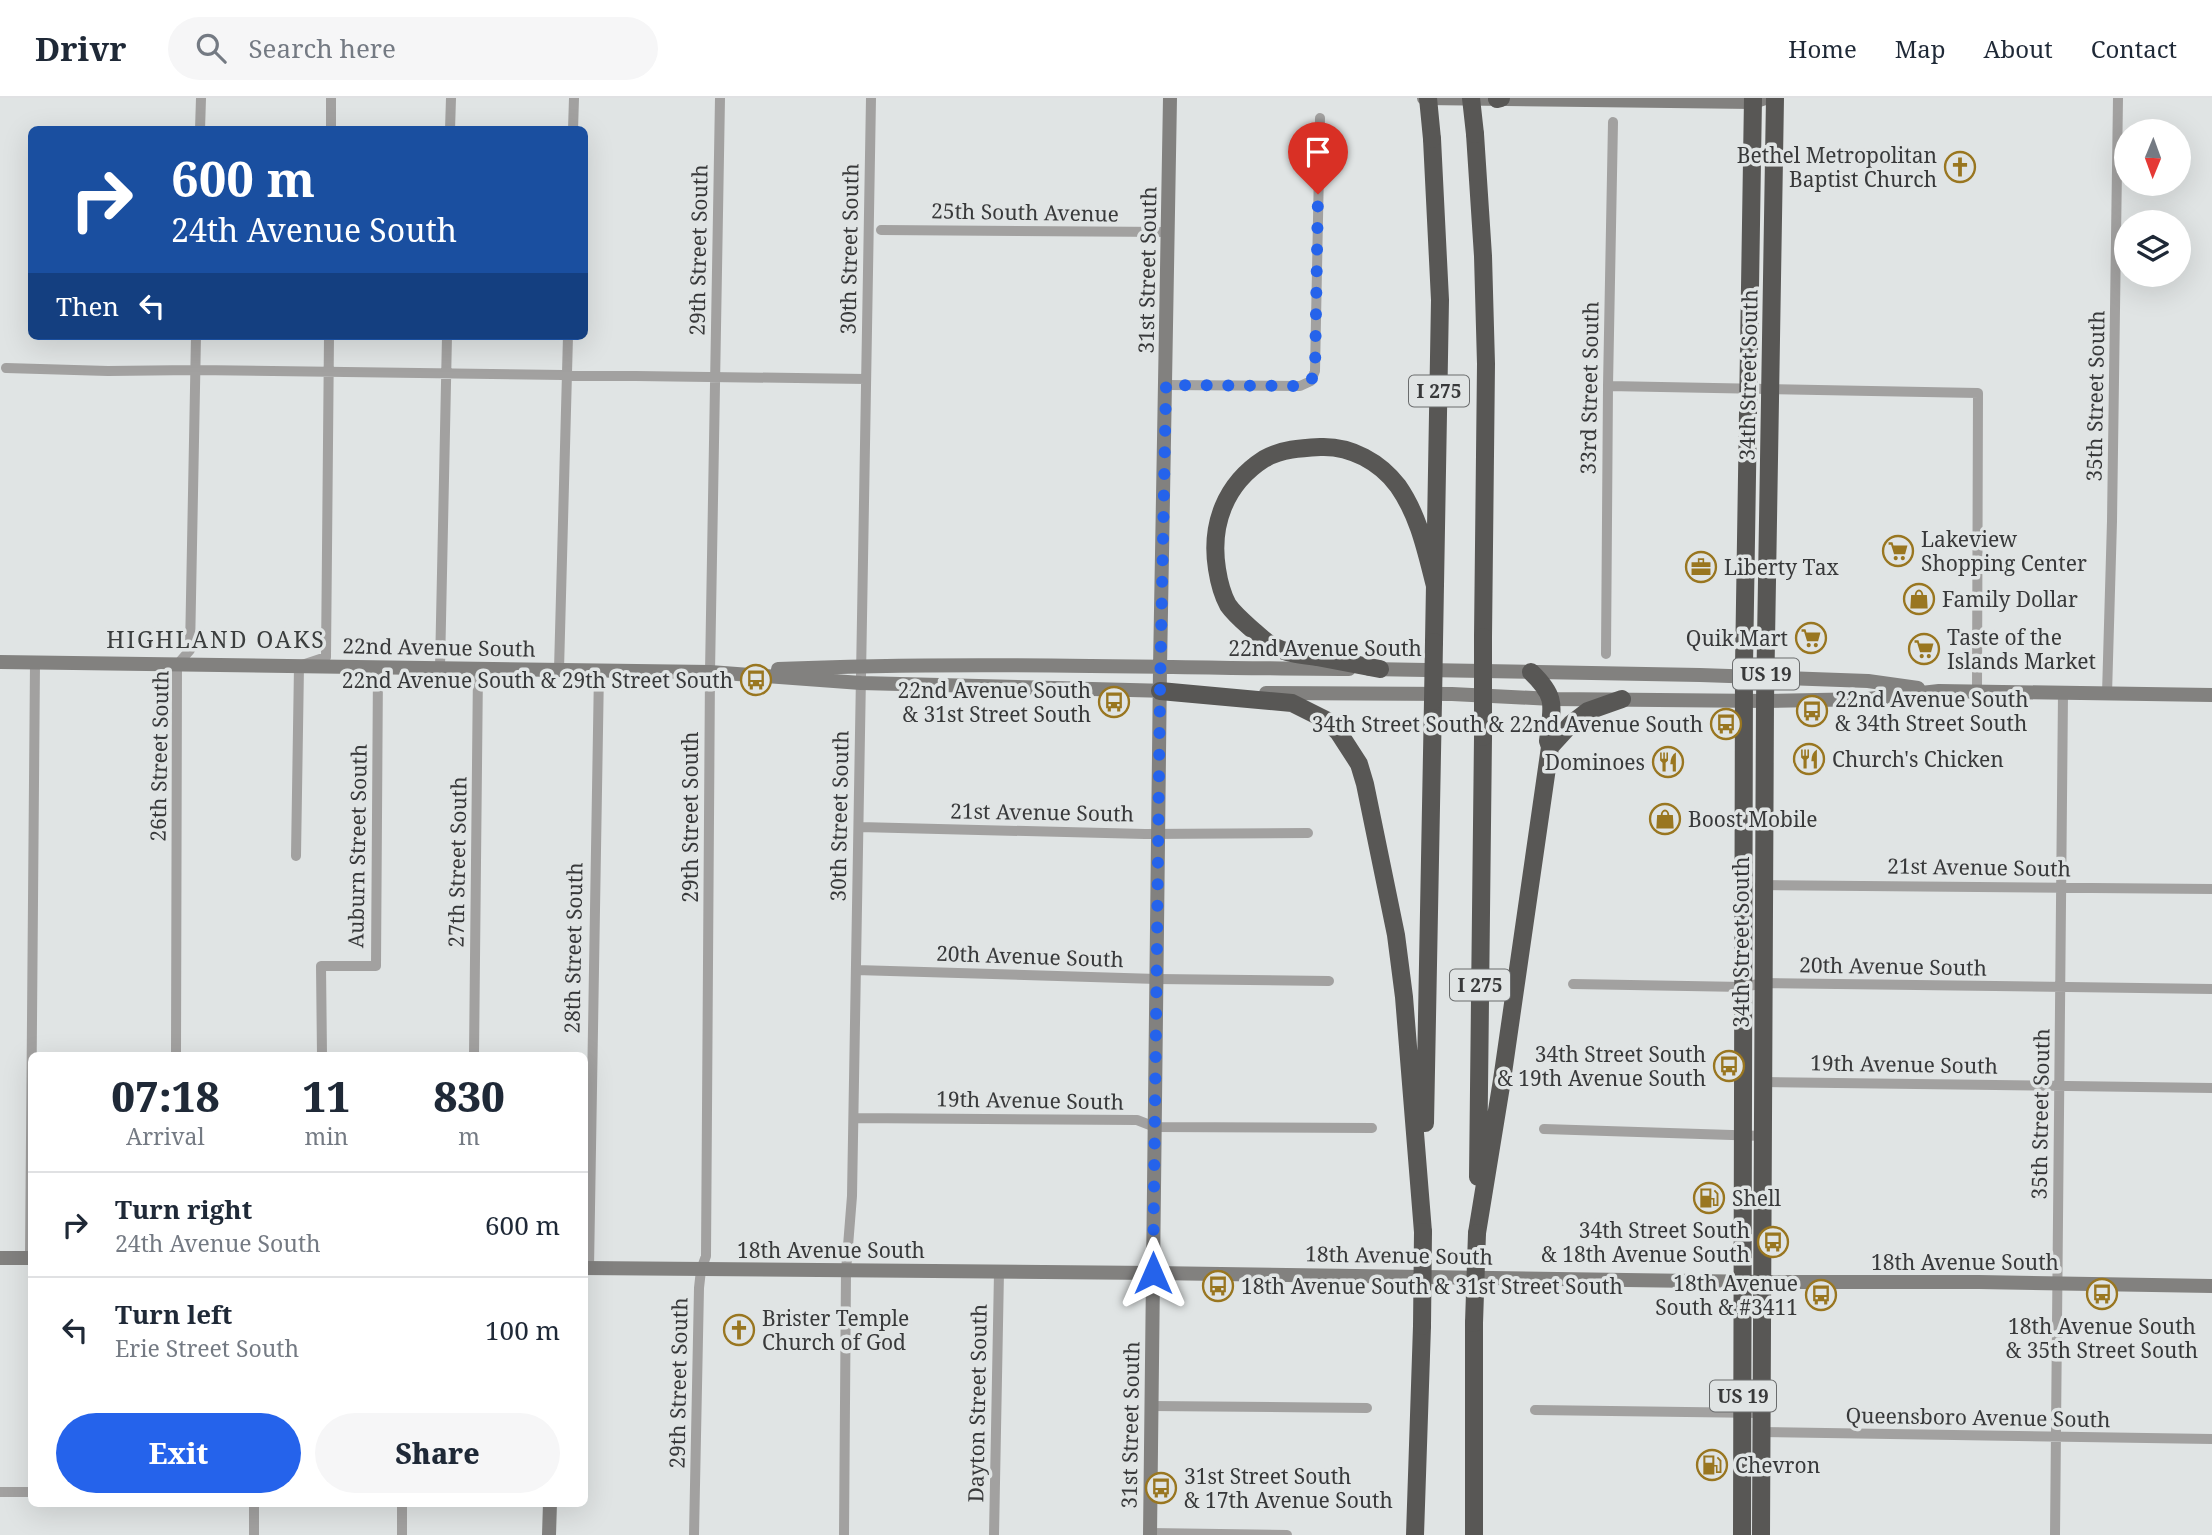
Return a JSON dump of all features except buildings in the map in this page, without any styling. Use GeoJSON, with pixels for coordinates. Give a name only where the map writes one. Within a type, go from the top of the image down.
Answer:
{"type":"FeatureCollection","features":[{"type":"Feature","properties":{"kind":"highway","name":"I 275"},"geometry":{"type":"LineString","coordinates":[[1415,1535],[1422,1326],[1440,300],[1432,139],[1426,98]]}},
{"type":"Feature","properties":{"kind":"highway","name":"I 275"},"geometry":{"type":"LineString","coordinates":[[1471,98],[1483,256],[1486,364],[1474,1323],[1474,1535]]}},
{"type":"Feature","properties":{"kind":"highway","name":"34th Street South"},"geometry":{"type":"LineString","coordinates":[[1762,1535],[1765,701],[1775,98]]}},
{"type":"Feature","properties":{"kind":"highway","name":"34th Street South"},"geometry":{"type":"LineString","coordinates":[[1742,1535],[1744,677],[1757,99]]}},
{"type":"Feature","properties":{"kind":"highway"},"geometry":{"type":"LineString","coordinates":[[1380,669],[1292,653],[1274,647],[1242,621],[1228,605],[1220,586],[1215,557],[1214,535],[1226,500],[1250,471],[1265,458],[1306,447],[1349,450],[1381,469],[1398,486],[1419,524],[1435,586]]}},
{"type":"Feature","properties":{"kind":"highway"},"geometry":{"type":"LineString","coordinates":[[1477,1233],[1550,747],[1548,741],[1552,699],[1543,683],[1531,672]]}},
{"type":"Feature","properties":{"kind":"highway"},"geometry":{"type":"LineString","coordinates":[[1160,691],[1292,703],[1326,720],[1349,746],[1359,764],[1396,935],[1408,1032],[1423,1232]]}},
{"type":"Feature","properties":{"kind":"highway"},"geometry":{"type":"LineString","coordinates":[[1550,747],[1571,724],[1588,711],[1622,699]]}},
{"type":"Feature","properties":{"kind":"main road","name":"31st Street South"},"geometry":{"type":"LineString","coordinates":[[1150,1534],[1170,98]]}},
{"type":"Feature","properties":{"kind":"main road"},"geometry":{"type":"LineString","coordinates":[[1426,98],[1757,99]]}},
{"type":"Feature","properties":{"kind":"main road","name":"22nd Avenue South"},"geometry":{"type":"LineString","coordinates":[[0,662],[710,672],[861,666],[1019,665],[1380,669],[1868,681],[1939,691],[2212,695]]}},
{"type":"Feature","properties":{"kind":"main road","name":"22nd Avenue South"},"geometry":{"type":"LineString","coordinates":[[710,672],[861,683],[1160,691],[1452,694],[1552,699],[1868,699],[1939,691]]}},
{"type":"Feature","properties":{"kind":"main road"},"geometry":{"type":"LineString","coordinates":[[0,1258],[28,1258]]}},
{"type":"Feature","properties":{"kind":"main road","name":"18th Avenue South"},"geometry":{"type":"LineString","coordinates":[[588,1268],[2212,1286]]}},
{"type":"Feature","properties":{"kind":"main road"},"geometry":{"type":"LineString","coordinates":[[549,1535],[550,1507]]}},
{"type":"Feature","properties":{"kind":"street"},"geometry":{"type":"LineString","coordinates":[[200,126],[201,98]]}},
{"type":"Feature","properties":{"kind":"street"},"geometry":{"type":"LineString","coordinates":[[331,98],[331,126]]}},
{"type":"Feature","properties":{"kind":"street"},"geometry":{"type":"LineString","coordinates":[[450,126],[451,98]]}},
{"type":"Feature","properties":{"kind":"street"},"geometry":{"type":"LineString","coordinates":[[573,126],[574,98]]}},
{"type":"Feature","properties":{"kind":"street","name":"29th Street South"},"geometry":{"type":"LineString","coordinates":[[694,1535],[698,1301],[701,1270],[706,1256],[710,672],[720,98]]}},
{"type":"Feature","properties":{"kind":"street","name":"30th Street South"},"geometry":{"type":"LineString","coordinates":[[844,1535],[846,1271],[852,1196],[871,98]]}},
{"type":"Feature","properties":{"kind":"street","name":"35th Street South"},"geometry":{"type":"LineString","coordinates":[[2107,694],[2113,494],[2118,98]]}},
{"type":"Feature","properties":{"kind":"street"},"geometry":{"type":"LineString","coordinates":[[1166,385],[1300,386],[1311,381],[1315,371],[1320,118]]}},
{"type":"Feature","properties":{"kind":"street","name":"33rd Street South"},"geometry":{"type":"LineString","coordinates":[[1606,654],[1613,121]]}},
{"type":"Feature","properties":{"kind":"street","name":"25th South Avenue"},"geometry":{"type":"LineString","coordinates":[[881,230],[1168,232]]}},
{"type":"Feature","properties":{"kind":"street","name":"26th Street South"},"geometry":{"type":"LineString","coordinates":[[176,1052],[177,665],[190,650],[196,340]]}},
{"type":"Feature","properties":{"kind":"street"},"geometry":{"type":"LineString","coordinates":[[296,856],[299,666],[326,657],[329,340]]}},
{"type":"Feature","properties":{"kind":"street"},"geometry":{"type":"LineString","coordinates":[[440,668],[447,340]]}},
{"type":"Feature","properties":{"kind":"street"},"geometry":{"type":"LineString","coordinates":[[559,670],[568,340]]}},
{"type":"Feature","properties":{"kind":"street"},"geometry":{"type":"LineString","coordinates":[[6,368],[108,372],[195,370],[866,379]]}},
{"type":"Feature","properties":{"kind":"street"},"geometry":{"type":"LineString","coordinates":[[1608,386],[1978,393],[1977,692]]}},
{"type":"Feature","properties":{"kind":"street"},"geometry":{"type":"LineString","coordinates":[[32,1052],[35,663]]}},
{"type":"Feature","properties":{"kind":"street","name":"Auburn Street South"},"geometry":{"type":"LineString","coordinates":[[322,1052],[321,966],[376,966],[378,667]]}},
{"type":"Feature","properties":{"kind":"street","name":"27th Street South"},"geometry":{"type":"LineString","coordinates":[[474,1052],[478,669]]}},
{"type":"Feature","properties":{"kind":"street","name":"28th Street South"},"geometry":{"type":"LineString","coordinates":[[588,1214],[598,671]]}},
{"type":"Feature","properties":{"kind":"street","name":"35th Street South"},"geometry":{"type":"LineString","coordinates":[[2055,1535],[2063,693]]}},
{"type":"Feature","properties":{"kind":"street","name":"21st Avenue South"},"geometry":{"type":"LineString","coordinates":[[859,827],[1160,834],[1308,834]]}},
{"type":"Feature","properties":{"kind":"street","name":"21st Avenue South"},"geometry":{"type":"LineString","coordinates":[[1745,885],[2212,889]]}},
{"type":"Feature","properties":{"kind":"street","name":"20th Avenue South"},"geometry":{"type":"LineString","coordinates":[[856,970],[1329,981]]}},
{"type":"Feature","properties":{"kind":"street","name":"20th Avenue South"},"geometry":{"type":"LineString","coordinates":[[1573,984],[1744,987],[1763,983],[2212,989]]}},
{"type":"Feature","properties":{"kind":"street","name":"19th Avenue South"},"geometry":{"type":"LineString","coordinates":[[1763,1082],[2212,1088]]}},
{"type":"Feature","properties":{"kind":"street","name":"19th Avenue South"},"geometry":{"type":"LineString","coordinates":[[853,1118],[1138,1120],[1154,1127],[1372,1128]]}},
{"type":"Feature","properties":{"kind":"street"},"geometry":{"type":"LineString","coordinates":[[1544,1129],[1763,1136]]}},
{"type":"Feature","properties":{"kind":"street","name":"Dayton Street South"},"geometry":{"type":"LineString","coordinates":[[994,1535],[999,1272]]}},
{"type":"Feature","properties":{"kind":"street"},"geometry":{"type":"LineString","coordinates":[[1151,1406],[1367,1408]]}},
{"type":"Feature","properties":{"kind":"street"},"geometry":{"type":"LineString","coordinates":[[1535,1409],[1762,1413]]}},
{"type":"Feature","properties":{"kind":"street","name":"Queensboro Avenue South"},"geometry":{"type":"LineString","coordinates":[[1743,1433],[2212,1440]]}},
{"type":"Feature","properties":{"kind":"street"},"geometry":{"type":"LineString","coordinates":[[0,1492],[28,1492]]}},
{"type":"Feature","properties":{"kind":"street"},"geometry":{"type":"LineString","coordinates":[[254,1507],[254,1535]]}},
{"type":"Feature","properties":{"kind":"street"},"geometry":{"type":"LineString","coordinates":[[402,1507],[402,1535]]}},
{"type":"Feature","properties":{"kind":"street"},"geometry":{"type":"LineString","coordinates":[[1150,1534],[1287,1535]]}},
{"type":"Feature","properties":{"kind":"place","name":"Bethel Metropolitan Baptist Church"},"geometry":{"type":"Point","coordinates":[1960,167]}},
{"type":"Feature","properties":{"kind":"place","name":"Lakeview Shopping Center"},"geometry":{"type":"Point","coordinates":[1898,551]}},
{"type":"Feature","properties":{"kind":"place","name":"Liberty Tax"},"geometry":{"type":"Point","coordinates":[1701,567]}},
{"type":"Feature","properties":{"kind":"place","name":"Family Dollar"},"geometry":{"type":"Point","coordinates":[1919,599]}},
{"type":"Feature","properties":{"kind":"place","name":"Quik Mart"},"geometry":{"type":"Point","coordinates":[1811,638]}},
{"type":"Feature","properties":{"kind":"place","name":"Taste of the Islands Market"},"geometry":{"type":"Point","coordinates":[1924,649]}},
{"type":"Feature","properties":{"kind":"place","name":"22nd Avenue South & 29th Street South"},"geometry":{"type":"Point","coordinates":[756,680]}},
{"type":"Feature","properties":{"kind":"place","name":"22nd Avenue South & 31st Street South"},"geometry":{"type":"Point","coordinates":[1114,702]}},
{"type":"Feature","properties":{"kind":"place","name":"22nd Avenue South & 34th Street South"},"geometry":{"type":"Point","coordinates":[1812,711]}},
{"type":"Feature","properties":{"kind":"place","name":"34th Street South & 22nd Avenue South"},"geometry":{"type":"Point","coordinates":[1726,724]}},
{"type":"Feature","properties":{"kind":"place","name":"Church's Chicken"},"geometry":{"type":"Point","coordinates":[1809,759]}},
{"type":"Feature","properties":{"kind":"place","name":"Dominoes"},"geometry":{"type":"Point","coordinates":[1668,762]}},
{"type":"Feature","properties":{"kind":"place","name":"Boost Mobile"},"geometry":{"type":"Point","coordinates":[1665,819]}},
{"type":"Feature","properties":{"kind":"place","name":"34th Street South & 19th Avenue South"},"geometry":{"type":"Point","coordinates":[1729,1066]}},
{"type":"Feature","properties":{"kind":"place","name":"Shell"},"geometry":{"type":"Point","coordinates":[1709,1198]}},
{"type":"Feature","properties":{"kind":"place","name":"34th Street South & 18th Avenue South"},"geometry":{"type":"Point","coordinates":[1773,1242]}},
{"type":"Feature","properties":{"kind":"place","name":"18th Avenue South & 31st Street South"},"geometry":{"type":"Point","coordinates":[1218,1286]}},
{"type":"Feature","properties":{"kind":"place","name":"18th Avenue South & 35th Street South"},"geometry":{"type":"Point","coordinates":[2102,1294]}},
{"type":"Feature","properties":{"kind":"place","name":"18th Avenue South & #3411"},"geometry":{"type":"Point","coordinates":[1821,1295]}},
{"type":"Feature","properties":{"kind":"place","name":"Brister Temple Church of God"},"geometry":{"type":"Point","coordinates":[739,1330]}},
{"type":"Feature","properties":{"kind":"place","name":"Chevron"},"geometry":{"type":"Point","coordinates":[1712,1465]}},
{"type":"Feature","properties":{"kind":"place","name":"31st Street South & 17th Avenue South"},"geometry":{"type":"Point","coordinates":[1161,1488]}},
{"type":"Feature","properties":{"kind":"district","name":"HIGHLAND OAKS"},"geometry":{"type":"Point","coordinates":[216,639]}},
{"type":"Feature","properties":{"kind":"route"},"geometry":{"type":"LineString","coordinates":[[1153,1273],[1166,385],[1300,386],[1311,381],[1315,371],[1318,194]]}}]}
